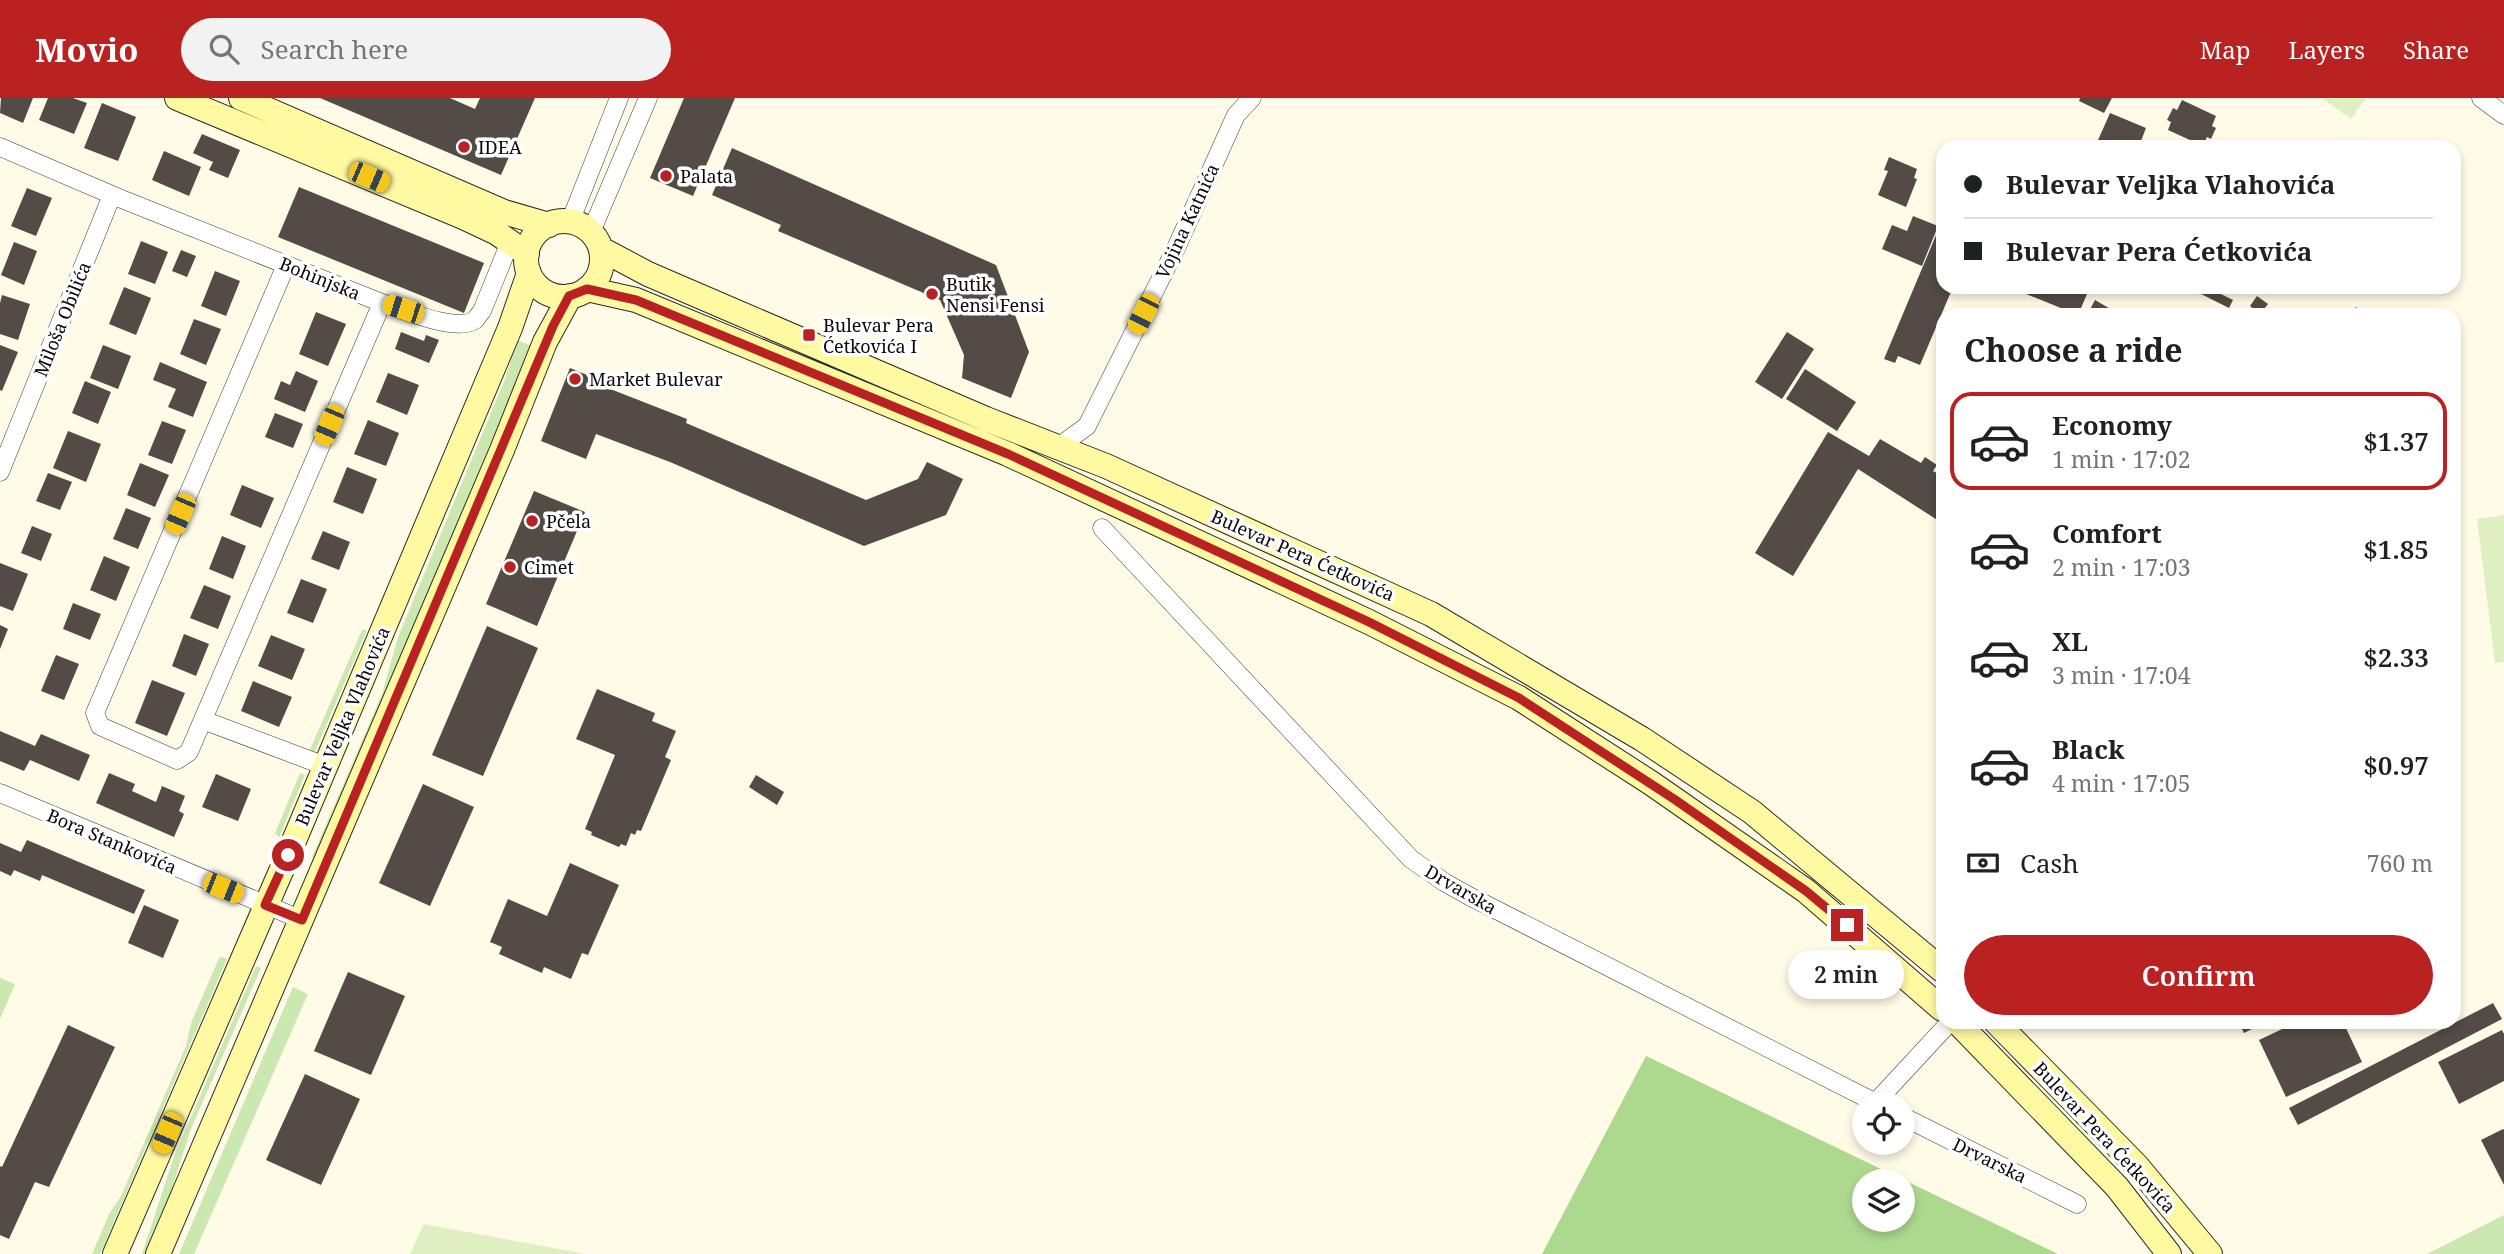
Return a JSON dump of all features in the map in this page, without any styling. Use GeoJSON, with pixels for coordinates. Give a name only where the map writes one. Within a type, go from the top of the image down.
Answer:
{"type":"FeatureCollection","features":[{"type":"Feature","properties":{"kind":"main road"},"geometry":{"type":"LineString","coordinates":[[177,98],[463,217],[522,256],[541,289],[559,296],[578,293]]}},
{"type":"Feature","properties":{"kind":"main road","name":"Bulevar Pera Ćetkovića"},"geometry":{"type":"LineString","coordinates":[[241,98],[504,212],[578,232],[648,274],[734,311],[1012,442],[1519,698],[1651,783],[1806,891],[1936,1004]]}},
{"type":"Feature","properties":{"kind":"main road"},"geometry":{"type":"LineString","coordinates":[[158,1254],[502,450],[545,342],[578,293],[595,281],[602,260],[578,232],[534,236],[522,256]]}},
{"type":"Feature","properties":{"kind":"main road","name":"Bulevar Veljka Vlahovića"},"geometry":{"type":"LineString","coordinates":[[115,1254],[326,766],[510,328],[522,256]]}},
{"type":"Feature","properties":{"kind":"main road","name":"Bulevar Pera Ćetkovića"},"geometry":{"type":"LineString","coordinates":[[578,293],[636,300],[1012,442],[1057,449],[1106,466],[1443,621],[1642,738],[1752,812],[1936,965]]}},
{"type":"Feature","properties":{"kind":"main road","name":"Bulevar Pera Ćetkovića"},"geometry":{"type":"LineString","coordinates":[[1964,1029],[2117,1187],[2169,1254]]}},
{"type":"Feature","properties":{"kind":"main road","name":"Bulevar Pera Ćetkovića"},"geometry":{"type":"LineString","coordinates":[[2003,1029],[2137,1167],[2210,1254]]}},
{"type":"Feature","properties":{"kind":"street"},"geometry":{"type":"LineString","coordinates":[[578,232],[619,98]]}},
{"type":"Feature","properties":{"kind":"street"},"geometry":{"type":"LineString","coordinates":[[578,232],[648,98]]}},
{"type":"Feature","properties":{"kind":"street","name":"Vojina Katnića"},"geometry":{"type":"LineString","coordinates":[[1057,449],[1087,426],[1177,246],[1237,115],[1252,98]]}},
{"type":"Feature","properties":{"kind":"street"},"geometry":{"type":"LineString","coordinates":[[2481,98],[2504,115]]}},
{"type":"Feature","properties":{"kind":"street","name":"Bohinjska"},"geometry":{"type":"LineString","coordinates":[[0,147],[382,303],[189,752],[177,760],[100,726],[95,713],[286,265]]}},
{"type":"Feature","properties":{"kind":"street","name":"Miloša Obilića"},"geometry":{"type":"LineString","coordinates":[[0,472],[6,447],[112,195]]}},
{"type":"Feature","properties":{"kind":"street"},"geometry":{"type":"LineString","coordinates":[[382,303],[445,323],[462,325],[475,320],[522,256]]}},
{"type":"Feature","properties":{"kind":"street","name":"Drvarska"},"geometry":{"type":"LineString","coordinates":[[1102,528],[1411,859],[1469,896],[1853,1092]]}},
{"type":"Feature","properties":{"kind":"street"},"geometry":{"type":"LineString","coordinates":[[203,720],[326,766]]}},
{"type":"Feature","properties":{"kind":"street","name":"Bora Stankovića"},"geometry":{"type":"LineString","coordinates":[[0,793],[302,920]]}},
{"type":"Feature","properties":{"kind":"street"},"geometry":{"type":"LineString","coordinates":[[1888,1092],[1944,1029]]}},
{"type":"Feature","properties":{"kind":"street","name":"Drvarska"},"geometry":{"type":"LineString","coordinates":[[1915,1123],[2077,1204]]}},
{"type":"Feature","properties":{"kind":"green space"},"geometry":{"type":"Polygon","coordinates":[[[2322,98],[2366,98],[2351,119],[2322,98]]]}},
{"type":"Feature","properties":{"kind":"green space"},"geometry":{"type":"Polygon","coordinates":[[[517,340],[535,347],[316,859],[312,857],[382,694],[398,637],[505,379],[517,340]]]}},
{"type":"Feature","properties":{"kind":"green space"},"geometry":{"type":"Polygon","coordinates":[[[2504,515],[2504,662],[2495,663],[2477,519],[2504,515]]]}},
{"type":"Feature","properties":{"kind":"green space"},"geometry":{"type":"Polygon","coordinates":[[[362,630],[367,630],[314,754],[309,752],[362,630]]]}},
{"type":"Feature","properties":{"kind":"green space"},"geometry":{"type":"Polygon","coordinates":[[[300,773],[305,775],[279,838],[275,833],[300,773]]]}},
{"type":"Feature","properties":{"kind":"green space"},"geometry":{"type":"Polygon","coordinates":[[[219,958],[227,959],[100,1254],[92,1254],[109,1214],[121,1196],[186,1046],[191,1023],[219,958]]]}},
{"type":"Feature","properties":{"kind":"green space"},"geometry":{"type":"Polygon","coordinates":[[[256,966],[261,968],[191,1129],[169,1197],[146,1254],[142,1254],[173,1159],[256,966]]]}},
{"type":"Feature","properties":{"kind":"green space"},"geometry":{"type":"Polygon","coordinates":[[[0,978],[15,984],[0,1019],[0,978]]]}},
{"type":"Feature","properties":{"kind":"green space"},"geometry":{"type":"Polygon","coordinates":[[[293,987],[308,994],[194,1254],[179,1254],[293,987]]]}},
{"type":"Feature","properties":{"kind":"green space"},"geometry":{"type":"Polygon","coordinates":[[[1646,1056],[1881,1169],[1852,1169],[1852,1232],[1915,1232],[1915,1185],[2058,1254],[1542,1254],[1646,1056]]]}},
{"type":"Feature","properties":{"kind":"green space"},"geometry":{"type":"Polygon","coordinates":[[[2504,1215],[2504,1254],[2427,1254],[2504,1215]]]}},
{"type":"Feature","properties":{"kind":"green space"},"geometry":{"type":"Polygon","coordinates":[[[424,1224],[586,1254],[410,1254],[424,1224]]]}},
{"type":"Feature","properties":{"kind":"building"},"geometry":{"type":"Polygon","coordinates":[[[1,98],[33,98],[23,123],[0,113],[1,98]]]}},
{"type":"Feature","properties":{"kind":"building"},"geometry":{"type":"Polygon","coordinates":[[[48,98],[73,98],[87,103],[74,134],[39,120],[48,98]]]}},
{"type":"Feature","properties":{"kind":"building"},"geometry":{"type":"Polygon","coordinates":[[[320,98],[450,98],[475,109],[480,98],[535,98],[501,175],[320,98]]]}},
{"type":"Feature","properties":{"kind":"building"},"geometry":{"type":"Polygon","coordinates":[[[684,98],[735,98],[693,196],[650,178],[684,98]]]}},
{"type":"Feature","properties":{"kind":"building"},"geometry":{"type":"Polygon","coordinates":[[[2080,98],[2112,98],[2104,113],[2079,101],[2080,98]]]}},
{"type":"Feature","properties":{"kind":"building"},"geometry":{"type":"Polygon","coordinates":[[[2182,100],[2216,116],[2212,126],[2216,128],[2211,139],[2207,137],[2206,140],[2190,140],[2168,130],[2171,122],[2167,120],[2173,108],[2177,110],[2182,100]]]}},
{"type":"Feature","properties":{"kind":"building"},"geometry":{"type":"Polygon","coordinates":[[[102,103],[136,117],[118,161],[84,148],[102,103]]]}},
{"type":"Feature","properties":{"kind":"building"},"geometry":{"type":"Polygon","coordinates":[[[2110,113],[2146,128],[2141,140],[2098,140],[2110,113]]]}},
{"type":"Feature","properties":{"kind":"building"},"geometry":{"type":"Polygon","coordinates":[[[202,134],[240,150],[228,178],[209,170],[213,162],[193,153],[202,134]]]}},
{"type":"Feature","properties":{"kind":"building"},"geometry":{"type":"Polygon","coordinates":[[[732,148],[996,265],[1029,352],[1011,398],[962,378],[964,355],[940,300],[778,231],[781,225],[712,195],[732,148]]]}},
{"type":"Feature","properties":{"kind":"building"},"geometry":{"type":"Polygon","coordinates":[[[164,151],[201,167],[189,196],[152,180],[164,151]]]}},
{"type":"Feature","properties":{"kind":"building"},"geometry":{"type":"Polygon","coordinates":[[[1889,157],[1917,169],[1914,178],[1917,179],[1906,207],[1878,195],[1888,171],[1884,170],[1889,157]]]}},
{"type":"Feature","properties":{"kind":"building"},"geometry":{"type":"Polygon","coordinates":[[[299,187],[484,263],[464,313],[278,237],[299,187]]]}},
{"type":"Feature","properties":{"kind":"building"},"geometry":{"type":"Polygon","coordinates":[[[27,188],[52,198],[36,236],[11,226],[27,188]]]}},
{"type":"Feature","properties":{"kind":"building"},"geometry":{"type":"Polygon","coordinates":[[[1913,216],[1936,225],[1922,266],[1882,249],[1892,225],[1907,231],[1913,216]]]}},
{"type":"Feature","properties":{"kind":"building"},"geometry":{"type":"Polygon","coordinates":[[[1936,235],[1936,294],[1950,294],[1944,308],[1936,308],[1936,327],[1920,365],[1898,356],[1895,363],[1884,359],[1936,235]]]}},
{"type":"Feature","properties":{"kind":"building"},"geometry":{"type":"Polygon","coordinates":[[[141,241],[168,252],[155,284],[128,274],[141,241]]]}},
{"type":"Feature","properties":{"kind":"building"},"geometry":{"type":"Polygon","coordinates":[[[14,242],[37,251],[24,285],[1,275],[14,242]]]}},
{"type":"Feature","properties":{"kind":"building"},"geometry":{"type":"Polygon","coordinates":[[[181,250],[196,256],[187,277],[172,271],[181,250]]]}},
{"type":"Feature","properties":{"kind":"building"},"geometry":{"type":"Polygon","coordinates":[[[215,271],[240,281],[226,316],[201,306],[215,271]]]}},
{"type":"Feature","properties":{"kind":"building"},"geometry":{"type":"Polygon","coordinates":[[[124,287],[151,298],[136,335],[109,324],[124,287]]]}},
{"type":"Feature","properties":{"kind":"building"},"geometry":{"type":"Polygon","coordinates":[[[2026,294],[2087,294],[2081,308],[2061,308],[2026,294]]]}},
{"type":"Feature","properties":{"kind":"building"},"geometry":{"type":"Polygon","coordinates":[[[2201,294],[2221,294],[2233,300],[2229,308],[2201,294]]]}},
{"type":"Feature","properties":{"kind":"building"},"geometry":{"type":"Polygon","coordinates":[[[2,295],[30,304],[18,340],[0,334],[2,295]]]}},
{"type":"Feature","properties":{"kind":"building"},"geometry":{"type":"Polygon","coordinates":[[[2257,296],[2268,304],[2265,308],[2250,306],[2257,296]]]}},
{"type":"Feature","properties":{"kind":"building"},"geometry":{"type":"Polygon","coordinates":[[[2095,300],[2109,308],[2091,308],[2095,300]]]}},
{"type":"Feature","properties":{"kind":"building"},"geometry":{"type":"Polygon","coordinates":[[[316,312],[346,324],[328,366],[299,354],[316,312]]]}},
{"type":"Feature","properties":{"kind":"building"},"geometry":{"type":"Polygon","coordinates":[[[194,319],[221,329],[206,365],[180,354],[194,319]]]}},
{"type":"Feature","properties":{"kind":"building"},"geometry":{"type":"Polygon","coordinates":[[[401,332],[424,341],[426,335],[439,340],[429,363],[395,349],[401,332]]]}},
{"type":"Feature","properties":{"kind":"building"},"geometry":{"type":"Polygon","coordinates":[[[1787,332],[1814,349],[1782,399],[1755,382],[1787,332]]]}},
{"type":"Feature","properties":{"kind":"building"},"geometry":{"type":"Polygon","coordinates":[[[0,345],[18,352],[2,391],[0,390],[0,345]]]}},
{"type":"Feature","properties":{"kind":"building"},"geometry":{"type":"Polygon","coordinates":[[[103,345],[131,356],[118,389],[90,378],[103,345]]]}},
{"type":"Feature","properties":{"kind":"building"},"geometry":{"type":"Polygon","coordinates":[[[160,362],[207,382],[193,417],[168,407],[176,389],[153,380],[160,362]]]}},
{"type":"Feature","properties":{"kind":"building"},"geometry":{"type":"Polygon","coordinates":[[[570,368],[597,379],[595,383],[687,419],[686,423],[866,500],[918,479],[927,462],[963,479],[946,515],[864,546],[670,462],[596,434],[586,459],[541,441],[570,368]]]}},
{"type":"Feature","properties":{"kind":"building"},"geometry":{"type":"Polygon","coordinates":[[[1805,369],[1856,402],[1837,431],[1786,399],[1805,369]]]}},
{"type":"Feature","properties":{"kind":"building"},"geometry":{"type":"Polygon","coordinates":[[[296,371],[318,381],[305,412],[274,399],[281,381],[290,385],[296,371]]]}},
{"type":"Feature","properties":{"kind":"building"},"geometry":{"type":"Polygon","coordinates":[[[388,373],[419,385],[407,415],[376,402],[388,373]]]}},
{"type":"Feature","properties":{"kind":"building"},"geometry":{"type":"Polygon","coordinates":[[[85,381],[111,392],[98,424],[72,413],[85,381]]]}},
{"type":"Feature","properties":{"kind":"building"},"geometry":{"type":"Polygon","coordinates":[[[275,413],[303,424],[293,448],[265,437],[275,413]]]}},
{"type":"Feature","properties":{"kind":"building"},"geometry":{"type":"Polygon","coordinates":[[[368,420],[399,433],[386,466],[354,454],[368,420]]]}},
{"type":"Feature","properties":{"kind":"building"},"geometry":{"type":"Polygon","coordinates":[[[162,421],[186,430],[172,464],[148,455],[162,421]]]}},
{"type":"Feature","properties":{"kind":"building"},"geometry":{"type":"Polygon","coordinates":[[[68,431],[101,444],[86,482],[53,468],[68,431]]]}},
{"type":"Feature","properties":{"kind":"building"},"geometry":{"type":"Polygon","coordinates":[[[1828,432],[1869,456],[1880,439],[1921,463],[1925,457],[1936,464],[1933,471],[1936,473],[1936,519],[1858,469],[1793,576],[1755,553],[1828,432]]]}},
{"type":"Feature","properties":{"kind":"building"},"geometry":{"type":"Polygon","coordinates":[[[140,463],[169,475],[155,507],[127,495],[140,463]]]}},
{"type":"Feature","properties":{"kind":"building"},"geometry":{"type":"Polygon","coordinates":[[[347,467],[377,479],[363,514],[333,502],[347,467]]]}},
{"type":"Feature","properties":{"kind":"building"},"geometry":{"type":"Polygon","coordinates":[[[48,473],[72,482],[60,510],[36,501],[48,473]]]}},
{"type":"Feature","properties":{"kind":"building"},"geometry":{"type":"Polygon","coordinates":[[[242,485],[274,498],[261,528],[230,515],[242,485]]]}},
{"type":"Feature","properties":{"kind":"building"},"geometry":{"type":"Polygon","coordinates":[[[534,491],[585,512],[537,626],[486,604],[534,491]]]}},
{"type":"Feature","properties":{"kind":"building"},"geometry":{"type":"Polygon","coordinates":[[[126,508],[151,518],[138,549],[113,539],[126,508]]]}},
{"type":"Feature","properties":{"kind":"building"},"geometry":{"type":"Polygon","coordinates":[[[32,526],[52,534],[41,561],[21,553],[32,526]]]}},
{"type":"Feature","properties":{"kind":"building"},"geometry":{"type":"Polygon","coordinates":[[[323,531],[350,542],[339,570],[311,559],[323,531]]]}},
{"type":"Feature","properties":{"kind":"building"},"geometry":{"type":"Polygon","coordinates":[[[222,536],[246,546],[233,579],[209,569],[222,536]]]}},
{"type":"Feature","properties":{"kind":"building"},"geometry":{"type":"Polygon","coordinates":[[[104,556],[130,567],[116,601],[90,590],[104,556]]]}},
{"type":"Feature","properties":{"kind":"building"},"geometry":{"type":"Polygon","coordinates":[[[0,563],[28,574],[13,611],[0,606],[0,563]]]}},
{"type":"Feature","properties":{"kind":"building"},"geometry":{"type":"Polygon","coordinates":[[[301,579],[327,589],[313,623],[287,613],[301,579]]]}},
{"type":"Feature","properties":{"kind":"building"},"geometry":{"type":"Polygon","coordinates":[[[204,585],[231,596],[218,629],[190,618],[204,585]]]}},
{"type":"Feature","properties":{"kind":"building"},"geometry":{"type":"Polygon","coordinates":[[[73,603],[101,614],[90,640],[63,629],[73,603]]]}},
{"type":"Feature","properties":{"kind":"building"},"geometry":{"type":"Polygon","coordinates":[[[0,625],[8,629],[0,649],[0,625]]]}},
{"type":"Feature","properties":{"kind":"building"},"geometry":{"type":"Polygon","coordinates":[[[487,626],[538,648],[483,776],[432,755],[487,626]]]}},
{"type":"Feature","properties":{"kind":"building"},"geometry":{"type":"Polygon","coordinates":[[[184,634],[209,644],[196,676],[172,666],[184,634]]]}},
{"type":"Feature","properties":{"kind":"building"},"geometry":{"type":"Polygon","coordinates":[[[271,635],[305,649],[292,680],[258,666],[271,635]]]}},
{"type":"Feature","properties":{"kind":"building"},"geometry":{"type":"Polygon","coordinates":[[[56,655],[79,664],[64,700],[41,691],[56,655]]]}},
{"type":"Feature","properties":{"kind":"building"},"geometry":{"type":"Polygon","coordinates":[[[152,680],[185,693],[167,736],[135,723],[152,680]]]}},
{"type":"Feature","properties":{"kind":"building"},"geometry":{"type":"Polygon","coordinates":[[[253,681],[292,697],[279,727],[241,711],[253,681]]]}},
{"type":"Feature","properties":{"kind":"building"},"geometry":{"type":"Polygon","coordinates":[[[597,689],[655,713],[652,721],[676,731],[665,757],[671,760],[641,831],[637,830],[635,835],[631,833],[626,846],[621,844],[619,847],[591,835],[592,832],[585,829],[615,755],[576,739],[597,689]]]}},
{"type":"Feature","properties":{"kind":"building"},"geometry":{"type":"Polygon","coordinates":[[[0,731],[35,746],[41,734],[90,755],[79,781],[30,760],[24,771],[0,761],[0,731]]]}},
{"type":"Feature","properties":{"kind":"building"},"geometry":{"type":"Polygon","coordinates":[[[109,773],[135,784],[132,791],[156,802],[162,786],[185,796],[179,811],[184,814],[174,837],[96,803],[109,773]]]}},
{"type":"Feature","properties":{"kind":"building"},"geometry":{"type":"Polygon","coordinates":[[[216,774],[251,789],[238,821],[202,807],[216,774]]]}},
{"type":"Feature","properties":{"kind":"building"},"geometry":{"type":"Polygon","coordinates":[[[756,775],[784,792],[777,805],[749,787],[756,775]]]}},
{"type":"Feature","properties":{"kind":"building"},"geometry":{"type":"Polygon","coordinates":[[[423,784],[474,807],[430,906],[379,883],[423,784]]]}},
{"type":"Feature","properties":{"kind":"building"},"geometry":{"type":"Polygon","coordinates":[[[27,840],[145,890],[134,914],[42,875],[40,881],[14,870],[11,876],[0,871],[0,843],[21,852],[27,840]]]}},
{"type":"Feature","properties":{"kind":"building"},"geometry":{"type":"Polygon","coordinates":[[[570,863],[619,885],[588,955],[582,953],[571,979],[544,967],[542,973],[499,954],[502,947],[490,942],[508,899],[547,916],[570,863]]]}},
{"type":"Feature","properties":{"kind":"building"},"geometry":{"type":"Polygon","coordinates":[[[144,905],[179,920],[163,958],[128,943],[144,905]]]}},
{"type":"Feature","properties":{"kind":"building"},"geometry":{"type":"Polygon","coordinates":[[[348,972],[405,996],[371,1075],[314,1051],[348,972]]]}},
{"type":"Feature","properties":{"kind":"building"},"geometry":{"type":"Polygon","coordinates":[[[2493,1003],[2502,1019],[2298,1125],[2289,1108],[2442,1029],[2461,1029],[2461,1019],[2493,1003]]]}},
{"type":"Feature","properties":{"kind":"building"},"geometry":{"type":"Polygon","coordinates":[[[68,1025],[115,1047],[49,1187],[35,1182],[9,1239],[0,1235],[0,1166],[2,1167],[68,1025]]]}},
{"type":"Feature","properties":{"kind":"building"},"geometry":{"type":"Polygon","coordinates":[[[2282,1029],[2346,1029],[2362,1062],[2286,1097],[2259,1040],[2282,1029]]]}},
{"type":"Feature","properties":{"kind":"building"},"geometry":{"type":"Polygon","coordinates":[[[2502,1030],[2504,1081],[2459,1104],[2438,1062],[2502,1030]]]}},
{"type":"Feature","properties":{"kind":"building"},"geometry":{"type":"Polygon","coordinates":[[[305,1074],[360,1099],[321,1185],[266,1160],[305,1074]]]}},
{"type":"Feature","properties":{"kind":"building"},"geometry":{"type":"Polygon","coordinates":[[[2504,1130],[2504,1185],[2481,1140],[2504,1130]]]}},
{"type":"Feature","properties":{"kind":"place","name":"IDEA"},"geometry":{"type":"Point","coordinates":[464,147]}},
{"type":"Feature","properties":{"kind":"place","name":"Palata"},"geometry":{"type":"Point","coordinates":[666,176]}},
{"type":"Feature","properties":{"kind":"place","name":"Butik Nensi Fensi"},"geometry":{"type":"Point","coordinates":[932,294]}},
{"type":"Feature","properties":{"kind":"place","name":"Bulevar Pera Ćetkovića I"},"geometry":{"type":"Point","coordinates":[809,335]}},
{"type":"Feature","properties":{"kind":"place","name":"Market Bulevar"},"geometry":{"type":"Point","coordinates":[575,379]}},
{"type":"Feature","properties":{"kind":"place","name":"Pčela"},"geometry":{"type":"Point","coordinates":[532,521]}},
{"type":"Feature","properties":{"kind":"place","name":"Cimet"},"geometry":{"type":"Point","coordinates":[510,567]}},
{"type":"Feature","properties":{"kind":"route"},"geometry":{"type":"LineString","coordinates":[[288,855],[265,905],[302,920],[502,450],[545,342],[569,296],[587,289],[636,300],[1008,454],[1369,622],[1519,698],[1651,783],[1806,891],[1847,925]]}}]}
